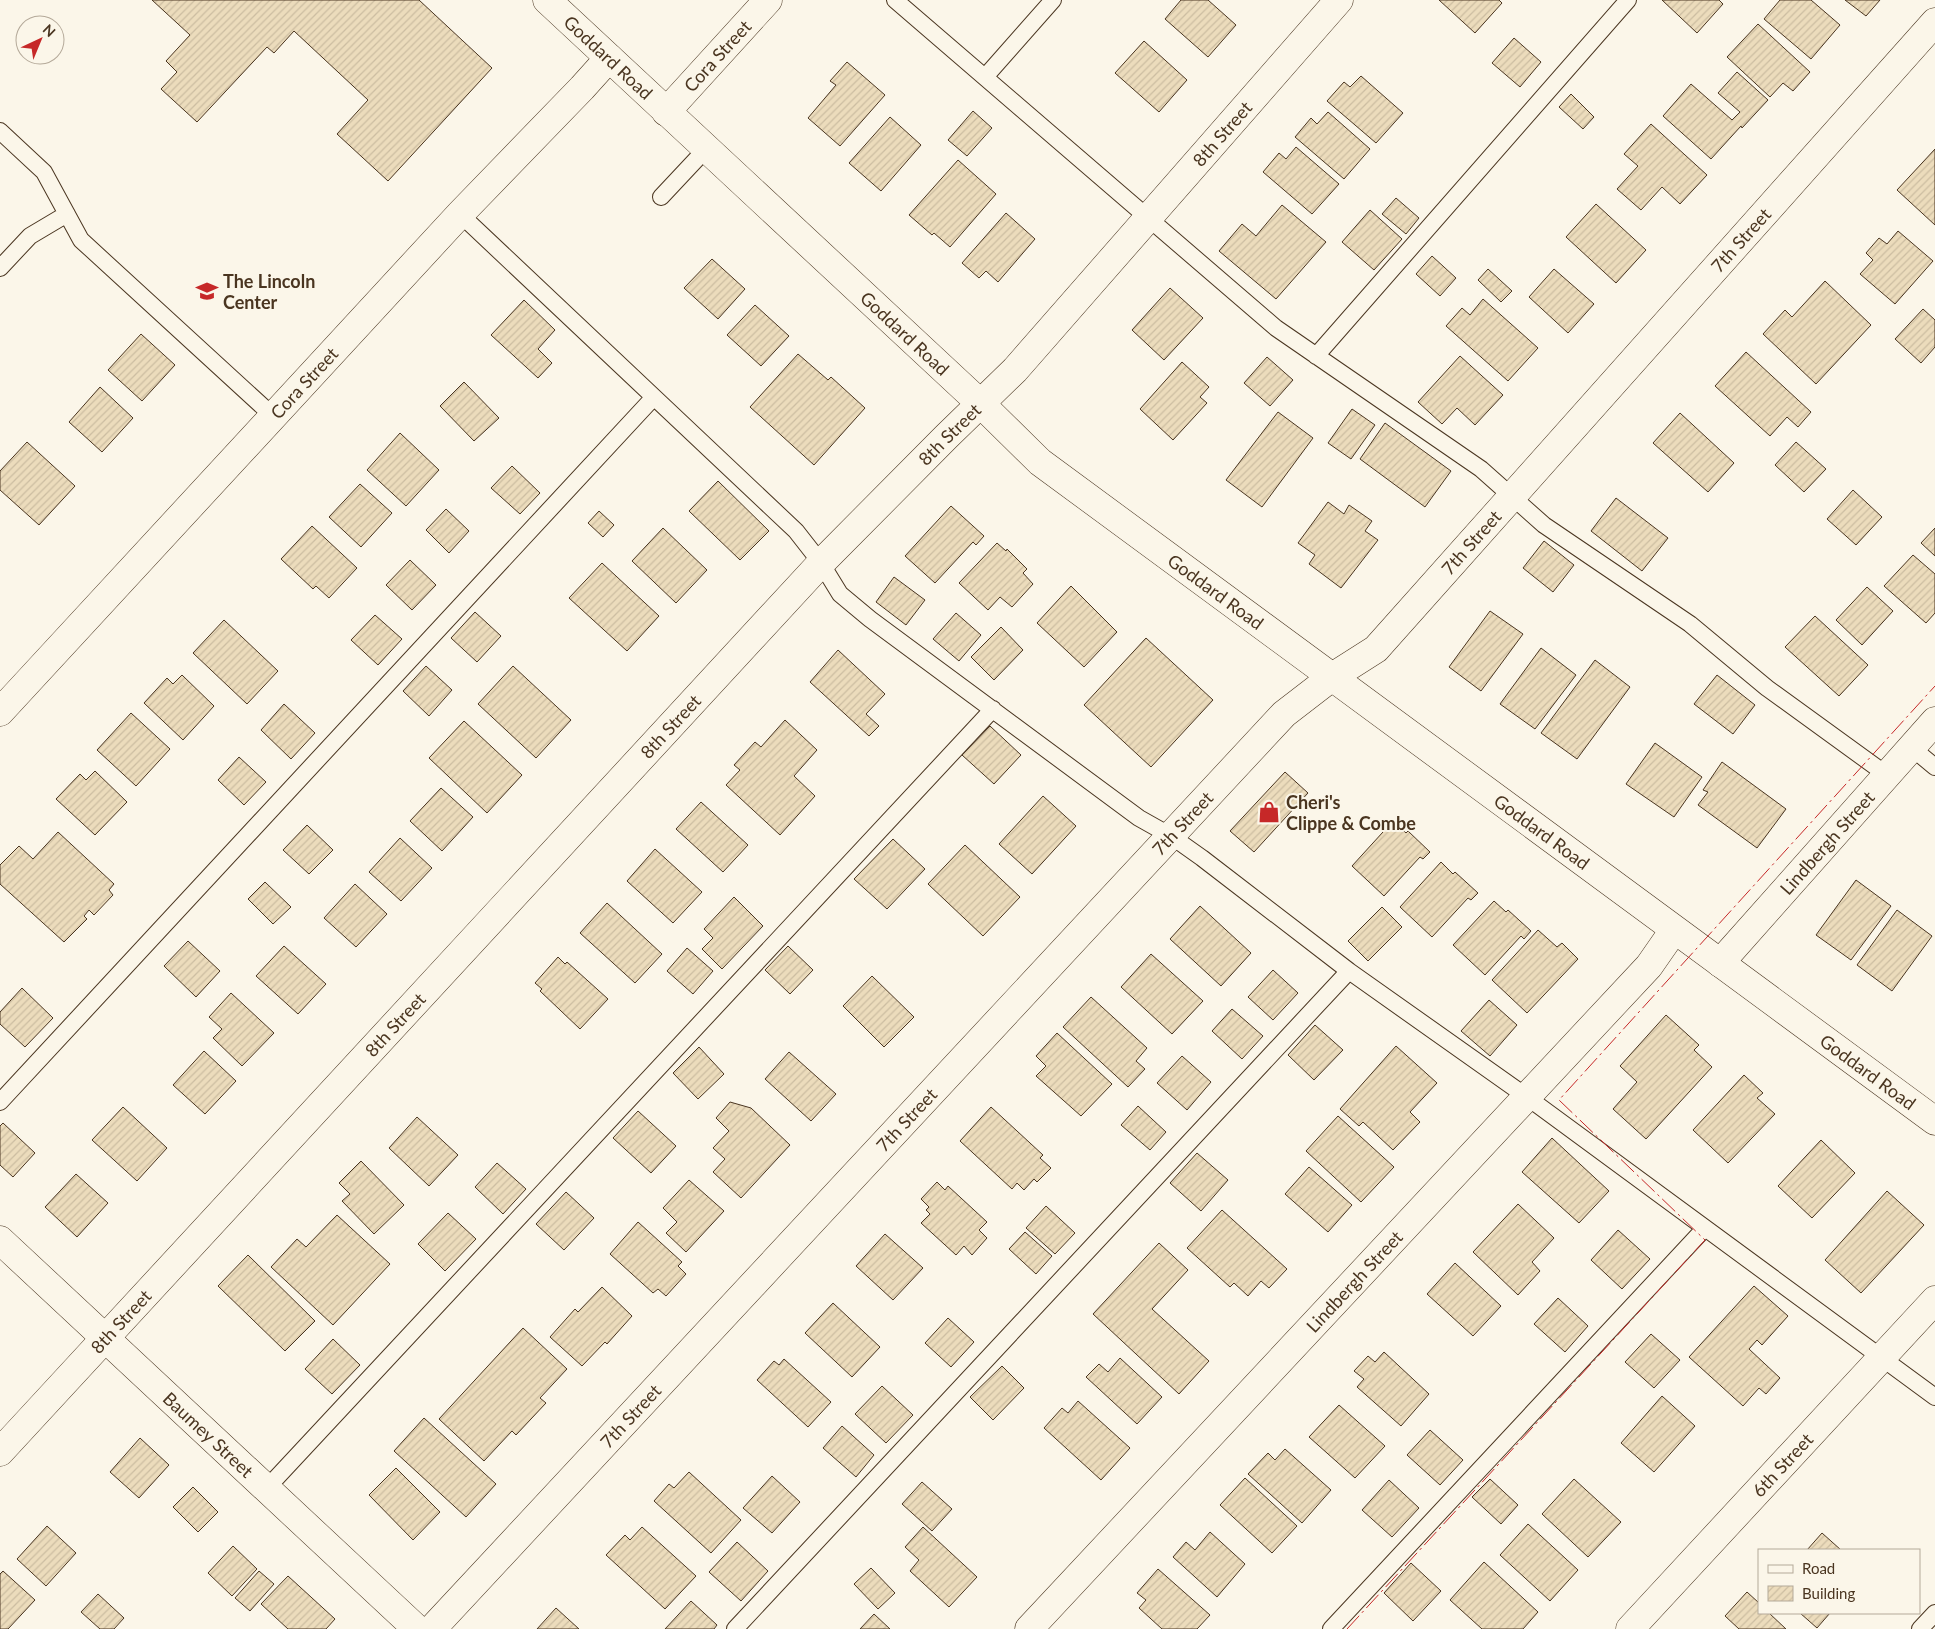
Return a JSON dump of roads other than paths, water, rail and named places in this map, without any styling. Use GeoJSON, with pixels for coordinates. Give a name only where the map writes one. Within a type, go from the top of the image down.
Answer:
{"type":"FeatureCollection","features":[{"type":"Feature","properties":{"kind":"street","name":"Goddard Road"},"geometry":{"type":"LineString","coordinates":[[547,0],[981,404],[1040,462],[1674,930],[1935,1120]]}},
{"type":"Feature","properties":{"kind":"street","name":"Cora Street"},"geometry":{"type":"LineString","coordinates":[[666,112],[768,0]]}},
{"type":"Feature","properties":{"kind":"street","name":"8th Street"},"geometry":{"type":"LineString","coordinates":[[0,1452],[821,563],[1015,370],[1339,0]]}},
{"type":"Feature","properties":{"kind":"street","name":"7th Street"},"geometry":{"type":"LineString","coordinates":[[432,1629],[1284,714],[1332,677],[1376,649],[1935,22]]}},
{"type":"Feature","properties":{"kind":"street","name":"Cora Street"},"geometry":{"type":"LineString","coordinates":[[0,712],[460,214],[609,58]]}},
{"type":"Feature","properties":{"kind":"street","name":"Lindbergh Street"},"geometry":{"type":"LineString","coordinates":[[1720,963],[1935,722]]}},
{"type":"Feature","properties":{"kind":"street","name":"Lindbergh Street"},"geometry":{"type":"LineString","coordinates":[[1029,1629],[1648,966],[1674,930]]}},
{"type":"Feature","properties":{"kind":"street","name":"Baumey Street"},"geometry":{"type":"LineString","coordinates":[[0,1240],[417,1629]]}},
{"type":"Feature","properties":{"kind":"street","name":"6th Street"},"geometry":{"type":"LineString","coordinates":[[1630,1629],[1935,1300]]}},
{"type":"Feature","properties":{"kind":"lane"},"geometry":{"type":"LineString","coordinates":[[895,0],[1276,328],[1481,469],[1544,525],[1690,624],[1767,688],[1887,775]]}},
{"type":"Feature","properties":{"kind":"lane"},"geometry":{"type":"LineString","coordinates":[[985,77],[1052,0]]}},
{"type":"Feature","properties":{"kind":"lane"},"geometry":{"type":"LineString","coordinates":[[1316,356],[1628,0]]}},
{"type":"Feature","properties":{"kind":"lane"},"geometry":{"type":"LineString","coordinates":[[0,131],[44,172],[81,240],[273,416]]}},
{"type":"Feature","properties":{"kind":"lane"},"geometry":{"type":"LineString","coordinates":[[662,197],[706,149]]}},
{"type":"Feature","properties":{"kind":"lane"},"geometry":{"type":"LineString","coordinates":[[0,268],[30,236],[67,214]]}},
{"type":"Feature","properties":{"kind":"lane"},"geometry":{"type":"LineString","coordinates":[[460,214],[796,531],[821,563],[840,594],[870,620],[1139,818],[1171,836],[1349,971],[1526,1097],[1935,1398]]}},
{"type":"Feature","properties":{"kind":"lane"},"geometry":{"type":"LineString","coordinates":[[0,1102],[654,397]]}},
{"type":"Feature","properties":{"kind":"lane"},"geometry":{"type":"LineString","coordinates":[[266,1489],[993,709]]}},
{"type":"Feature","properties":{"kind":"lane"},"geometry":{"type":"LineString","coordinates":[[1912,748],[1935,767]]}},
{"type":"Feature","properties":{"kind":"lane"},"geometry":{"type":"LineString","coordinates":[[736,1629],[1349,971]]}},
{"type":"Feature","properties":{"kind":"lane"},"geometry":{"type":"LineString","coordinates":[[1332,1629],[1705,1228]]}},
{"type":"Feature","properties":{"kind":"lane"},"geometry":{"type":"LineString","coordinates":[[1920,1629],[1935,1613]]}},
{"type":"Feature","properties":{"kind":"place","name":"The Lincoln Center"},"geometry":{"type":"Point","coordinates":[207,291]}},
{"type":"Feature","properties":{"kind":"place","name":"Cheri's Clippe & Combe"},"geometry":{"type":"Point","coordinates":[1269,812]}}]}
